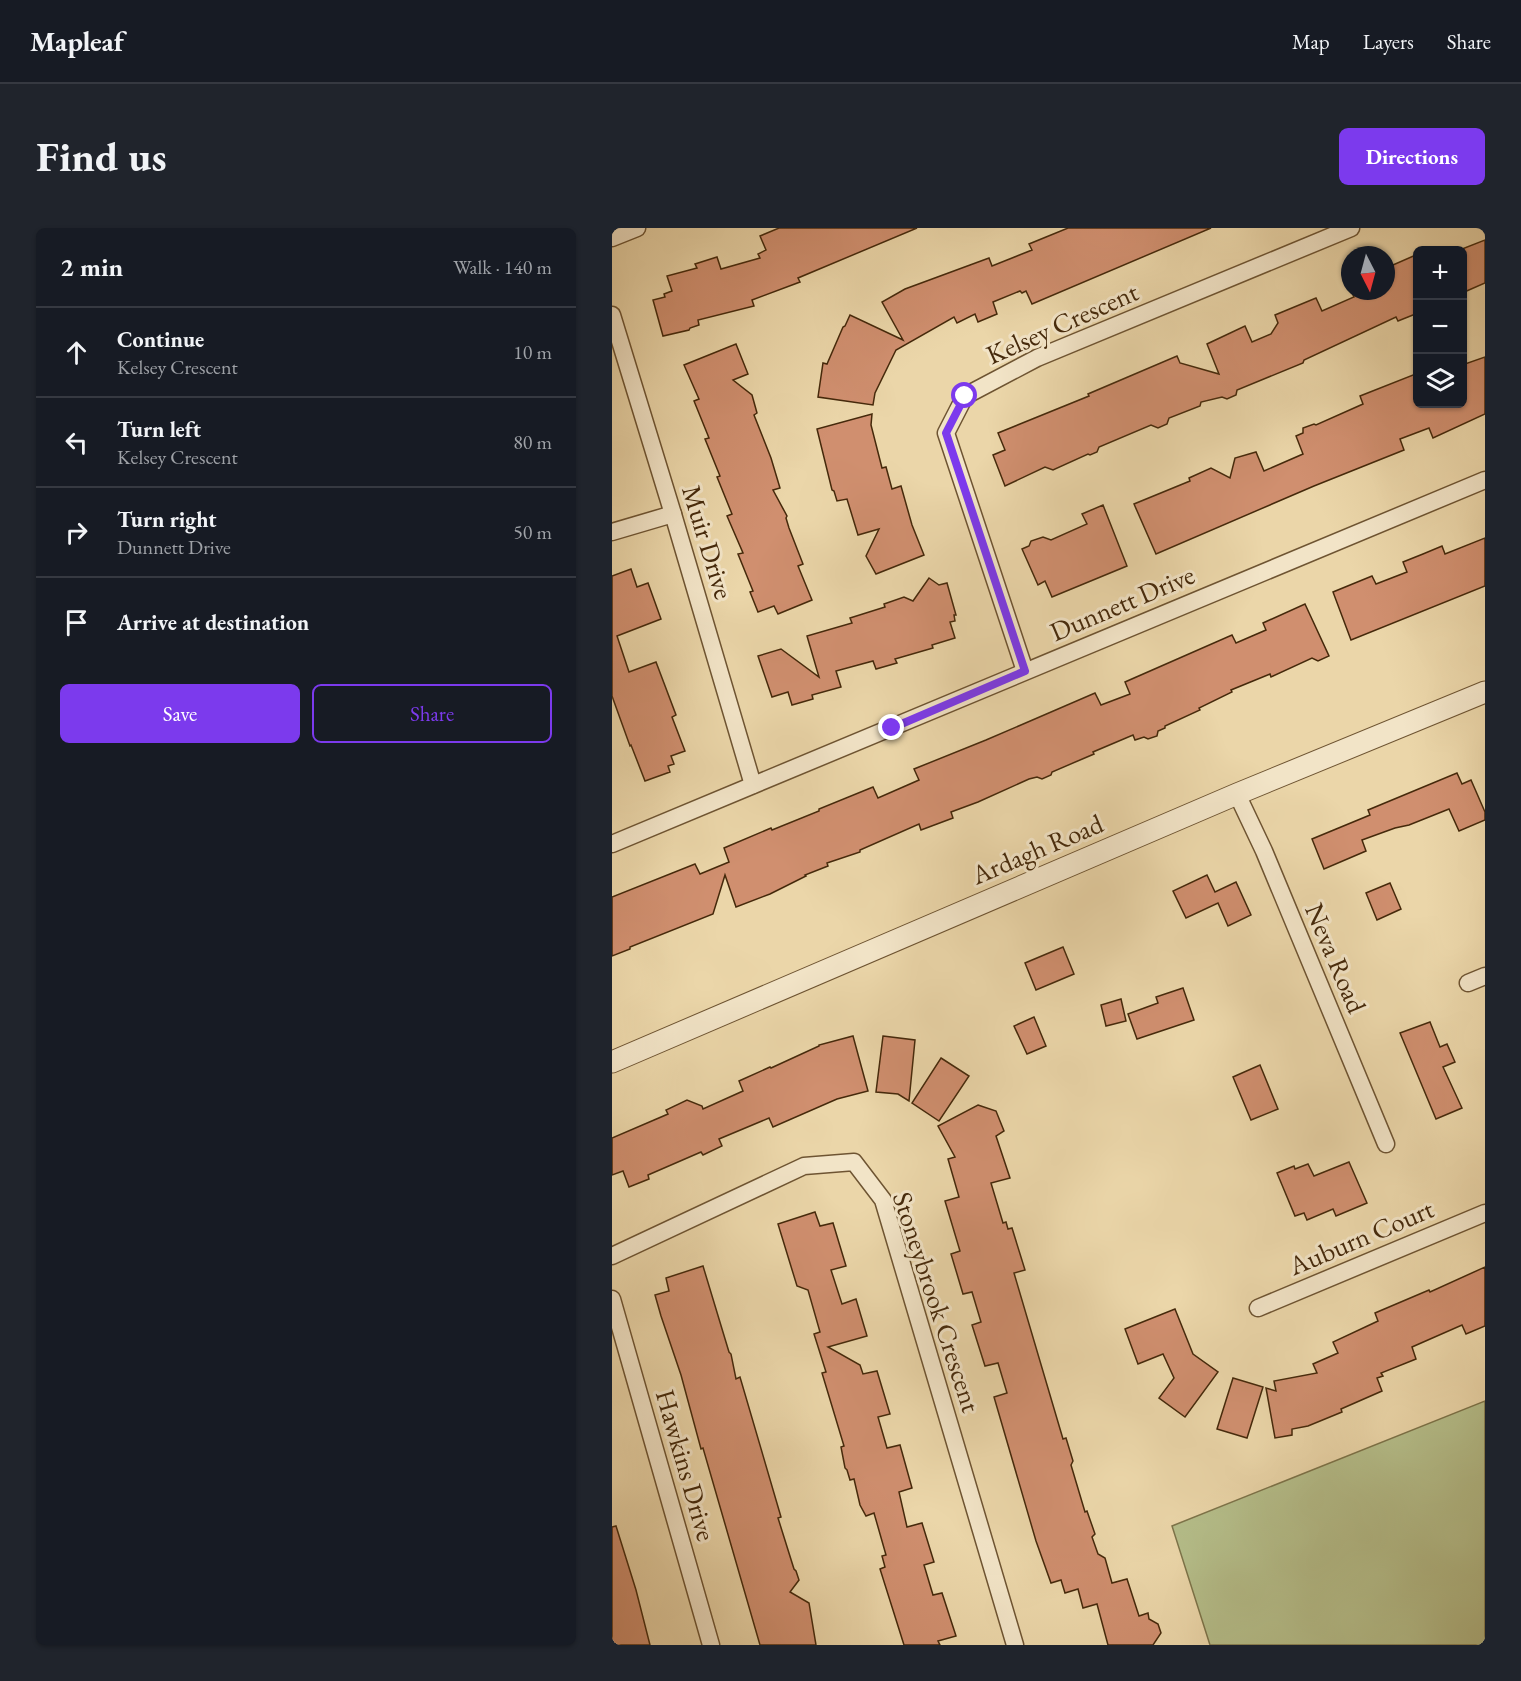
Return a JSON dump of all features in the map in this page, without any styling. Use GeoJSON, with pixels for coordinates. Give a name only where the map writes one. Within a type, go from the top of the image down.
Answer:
{"type":"FeatureCollection","features":[{"type":"Feature","properties":{"kind":"street"},"geometry":{"type":"LineString","coordinates":[[612,238],[637,228]]}},
{"type":"Feature","properties":{"kind":"street","name":"Kelsey Crescent"},"geometry":{"type":"LineString","coordinates":[[1025,671],[946,433],[965,396],[1037,358],[1351,228]]}},
{"type":"Feature","properties":{"kind":"street","name":"Muir Drive"},"geometry":{"type":"LineString","coordinates":[[612,315],[753,785]]}},
{"type":"Feature","properties":{"kind":"street","name":"Dunnett Drive"},"geometry":{"type":"LineString","coordinates":[[612,844],[1485,480]]}},
{"type":"Feature","properties":{"kind":"street"},"geometry":{"type":"LineString","coordinates":[[612,532],[673,514]]}},
{"type":"Feature","properties":{"kind":"street","name":"Ardagh Road"},"geometry":{"type":"LineString","coordinates":[[612,1062],[1237,794],[1485,692]]}},
{"type":"Feature","properties":{"kind":"street","name":"Neva Road"},"geometry":{"type":"LineString","coordinates":[[1237,794],[1264,851],[1386,1144]]}},
{"type":"Feature","properties":{"kind":"street"},"geometry":{"type":"LineString","coordinates":[[1468,983],[1485,976]]}},
{"type":"Feature","properties":{"kind":"street","name":"Stoneybrook Crescent"},"geometry":{"type":"LineString","coordinates":[[612,1256],[804,1166],[854,1162],[883,1200],[1015,1645]]}},
{"type":"Feature","properties":{"kind":"street","name":"Auburn Court"},"geometry":{"type":"LineString","coordinates":[[1258,1308],[1485,1213]]}},
{"type":"Feature","properties":{"kind":"street","name":"Hawkins Drive"},"geometry":{"type":"LineString","coordinates":[[612,1299],[711,1645]]}},
{"type":"Feature","properties":{"kind":"green space"},"geometry":{"type":"Polygon","coordinates":[[[1485,1401],[1485,1645],[1210,1645],[1172,1526],[1485,1401]]]}},
{"type":"Feature","properties":{"kind":"building"},"geometry":{"type":"Polygon","coordinates":[[[779,228],[917,228],[798,278],[800,282],[752,300],[754,306],[698,320],[699,325],[689,330],[663,336],[653,300],[665,297],[664,294],[672,291],[667,276],[697,268],[695,264],[717,257],[721,269],[760,258],[758,254],[766,250],[760,236],[779,228]]]}},
{"type":"Feature","properties":{"kind":"building"},"geometry":{"type":"Polygon","coordinates":[[[1068,228],[1211,228],[1032,304],[1026,291],[1022,293],[1020,291],[993,302],[997,314],[978,322],[975,314],[957,323],[954,317],[896,350],[875,393],[873,405],[818,397],[823,363],[827,364],[850,315],[903,340],[882,302],[905,289],[989,258],[992,266],[1032,250],[1029,244],[1068,228]]]}},
{"type":"Feature","properties":{"kind":"building"},"geometry":{"type":"Polygon","coordinates":[[[1485,240],[1485,283],[1467,291],[1467,247],[1485,240]]]}},
{"type":"Feature","properties":{"kind":"building"},"geometry":{"type":"Polygon","coordinates":[[[1413,256],[1413,315],[1398,321],[1396,317],[1304,360],[1303,363],[1237,390],[1236,395],[1227,399],[1222,397],[1201,402],[1200,406],[1169,418],[1167,424],[1158,428],[1151,425],[1099,447],[1097,452],[1090,455],[1053,470],[1045,467],[1005,486],[993,455],[1005,450],[998,433],[1089,396],[1088,394],[1177,356],[1180,363],[1219,374],[1207,344],[1245,326],[1252,342],[1271,334],[1278,323],[1275,315],[1316,298],[1322,311],[1347,300],[1395,300],[1395,264],[1413,256]]]}},
{"type":"Feature","properties":{"kind":"building"},"geometry":{"type":"Polygon","coordinates":[[[736,344],[748,374],[733,380],[752,395],[757,413],[754,415],[780,488],[773,490],[787,516],[789,528],[803,564],[798,566],[812,600],[778,614],[774,606],[758,612],[750,592],[753,591],[738,554],[743,553],[727,516],[732,514],[705,439],[709,438],[694,401],[699,399],[684,365],[736,344]]]}},
{"type":"Feature","properties":{"kind":"building"},"geometry":{"type":"Polygon","coordinates":[[[1485,357],[1485,414],[1433,438],[1429,428],[1400,439],[1404,450],[1156,554],[1134,504],[1190,481],[1189,478],[1211,468],[1230,478],[1235,458],[1256,452],[1264,471],[1303,454],[1296,436],[1303,433],[1303,428],[1316,425],[1363,404],[1360,396],[1413,375],[1413,408],[1467,408],[1467,363],[1485,357]]]}},
{"type":"Feature","properties":{"kind":"building"},"geometry":{"type":"Polygon","coordinates":[[[872,414],[871,425],[882,468],[886,467],[892,489],[901,486],[912,525],[924,555],[876,574],[866,556],[879,529],[858,535],[847,499],[837,501],[832,490],[817,429],[872,414]]]}},
{"type":"Feature","properties":{"kind":"building"},"geometry":{"type":"Polygon","coordinates":[[[1103,505],[1127,566],[1052,597],[1045,581],[1038,585],[1022,549],[1029,546],[1031,541],[1043,537],[1051,540],[1087,524],[1082,514],[1103,505]]]}},
{"type":"Feature","properties":{"kind":"building"},"geometry":{"type":"Polygon","coordinates":[[[1485,538],[1485,586],[1351,640],[1333,592],[1372,576],[1376,584],[1407,572],[1403,562],[1442,546],[1445,554],[1485,538]]]}},
{"type":"Feature","properties":{"kind":"building"},"geometry":{"type":"Polygon","coordinates":[[[631,569],[637,587],[648,583],[661,619],[617,636],[629,672],[656,662],[676,715],[672,717],[685,751],[671,756],[674,764],[668,766],[670,772],[645,781],[612,696],[612,576],[631,569]]]}},
{"type":"Feature","properties":{"kind":"building"},"geometry":{"type":"Polygon","coordinates":[[[929,578],[939,585],[947,583],[956,615],[954,615],[955,621],[950,622],[955,638],[932,645],[933,648],[895,659],[897,663],[876,669],[873,661],[836,671],[841,687],[812,695],[813,699],[792,705],[788,692],[772,697],[758,656],[781,649],[819,677],[807,636],[852,623],[850,618],[885,607],[884,604],[904,597],[913,601],[929,578]]]}},
{"type":"Feature","properties":{"kind":"building"},"geometry":{"type":"Polygon","coordinates":[[[1305,604],[1329,656],[1318,661],[1312,658],[1271,677],[1270,674],[1231,690],[1232,692],[1199,708],[1200,710],[1165,726],[1158,731],[1157,736],[1135,740],[1133,735],[1093,752],[1094,754],[1052,772],[1051,775],[1042,779],[1037,777],[1029,779],[951,812],[953,818],[921,830],[919,824],[860,850],[860,852],[827,863],[828,866],[805,875],[770,894],[736,907],[725,875],[713,914],[612,956],[612,897],[695,864],[700,874],[729,862],[724,848],[873,787],[878,798],[919,780],[914,769],[1095,693],[1101,705],[1130,694],[1125,682],[1232,635],[1236,643],[1266,630],[1263,623],[1305,604]]]}},
{"type":"Feature","properties":{"kind":"building"},"geometry":{"type":"Polygon","coordinates":[[[1457,773],[1462,784],[1471,780],[1485,812],[1485,820],[1459,831],[1449,809],[1362,840],[1366,851],[1324,869],[1312,839],[1370,815],[1368,810],[1457,773]]]}},
{"type":"Feature","properties":{"kind":"building"},"geometry":{"type":"Polygon","coordinates":[[[1207,875],[1215,892],[1236,882],[1251,915],[1228,926],[1218,903],[1186,918],[1173,891],[1207,875]]]}},
{"type":"Feature","properties":{"kind":"building"},"geometry":{"type":"Polygon","coordinates":[[[1390,883],[1401,909],[1377,920],[1366,893],[1390,883]]]}},
{"type":"Feature","properties":{"kind":"building"},"geometry":{"type":"Polygon","coordinates":[[[1063,947],[1074,974],[1036,990],[1025,963],[1063,947]]]}},
{"type":"Feature","properties":{"kind":"building"},"geometry":{"type":"Polygon","coordinates":[[[1183,988],[1194,1020],[1137,1039],[1128,1014],[1158,1003],[1156,997],[1183,988]]]}},
{"type":"Feature","properties":{"kind":"building"},"geometry":{"type":"Polygon","coordinates":[[[1121,999],[1126,1021],[1106,1026],[1101,1005],[1121,999]]]}},
{"type":"Feature","properties":{"kind":"building"},"geometry":{"type":"Polygon","coordinates":[[[1034,1017],[1046,1046],[1027,1054],[1014,1026],[1034,1017]]]}},
{"type":"Feature","properties":{"kind":"building"},"geometry":{"type":"Polygon","coordinates":[[[1430,1022],[1440,1047],[1447,1044],[1455,1062],[1443,1067],[1462,1108],[1436,1119],[1400,1033],[1430,1022]]]}},
{"type":"Feature","properties":{"kind":"building"},"geometry":{"type":"Polygon","coordinates":[[[853,1036],[868,1091],[837,1099],[773,1127],[769,1118],[719,1139],[722,1146],[703,1155],[701,1152],[648,1175],[649,1179],[629,1187],[623,1171],[612,1175],[612,1138],[668,1114],[666,1110],[687,1100],[702,1106],[703,1109],[743,1091],[739,1081],[819,1045],[853,1036]]]}},
{"type":"Feature","properties":{"kind":"building"},"geometry":{"type":"Polygon","coordinates":[[[883,1036],[915,1040],[909,1101],[898,1094],[876,1092],[883,1036]]]}},
{"type":"Feature","properties":{"kind":"building"},"geometry":{"type":"Polygon","coordinates":[[[941,1058],[969,1076],[939,1121],[912,1103],[941,1058]]]}},
{"type":"Feature","properties":{"kind":"building"},"geometry":{"type":"Polygon","coordinates":[[[1260,1065],[1278,1109],[1251,1120],[1233,1077],[1260,1065]]]}},
{"type":"Feature","properties":{"kind":"building"},"geometry":{"type":"Polygon","coordinates":[[[978,1105],[996,1111],[1004,1131],[996,1136],[1010,1178],[991,1183],[1003,1223],[1006,1222],[1008,1229],[1012,1228],[1025,1270],[1014,1273],[1063,1439],[1066,1438],[1073,1461],[1071,1465],[1085,1512],[1087,1511],[1095,1534],[1092,1537],[1098,1554],[1105,1558],[1112,1583],[1127,1579],[1139,1616],[1148,1613],[1149,1619],[1158,1624],[1161,1633],[1153,1645],[1108,1645],[1097,1604],[1083,1608],[1078,1589],[1065,1593],[1061,1580],[1051,1583],[1036,1541],[994,1397],[1007,1393],[998,1363],[985,1366],[972,1325],[981,1322],[972,1292],[963,1294],[951,1254],[960,1251],[945,1201],[959,1197],[948,1159],[955,1157],[938,1126],[978,1105]]]}},
{"type":"Feature","properties":{"kind":"building"},"geometry":{"type":"Polygon","coordinates":[[[1349,1162],[1367,1203],[1336,1216],[1333,1209],[1307,1220],[1304,1213],[1295,1216],[1277,1173],[1294,1166],[1295,1169],[1308,1164],[1314,1176],[1349,1162]]]}},
{"type":"Feature","properties":{"kind":"building"},"geometry":{"type":"Polygon","coordinates":[[[815,1212],[820,1226],[833,1223],[846,1266],[831,1270],[842,1304],[856,1299],[867,1336],[828,1347],[860,1365],[863,1374],[877,1371],[890,1414],[878,1417],[887,1448],[900,1445],[912,1488],[899,1492],[907,1527],[922,1523],[934,1562],[924,1565],[933,1595],[942,1593],[956,1636],[938,1641],[940,1645],[904,1645],[880,1569],[885,1567],[882,1556],[886,1555],[874,1513],[866,1516],[860,1505],[854,1479],[850,1480],[845,1468],[841,1447],[844,1446],[822,1373],[826,1372],[814,1334],[820,1332],[808,1290],[797,1286],[778,1224],[815,1212]]]}},
{"type":"Feature","properties":{"kind":"building"},"geometry":{"type":"Polygon","coordinates":[[[703,1266],[731,1354],[736,1379],[740,1377],[781,1517],[778,1518],[799,1580],[790,1592],[809,1603],[816,1645],[760,1645],[703,1448],[701,1449],[681,1375],[661,1316],[655,1295],[669,1291],[666,1278],[703,1266]]]}},
{"type":"Feature","properties":{"kind":"building"},"geometry":{"type":"Polygon","coordinates":[[[1485,1267],[1485,1326],[1466,1334],[1462,1325],[1412,1347],[1416,1359],[1381,1373],[1383,1376],[1377,1378],[1382,1391],[1341,1409],[1342,1412],[1308,1426],[1292,1429],[1292,1435],[1275,1438],[1266,1388],[1276,1391],[1274,1381],[1317,1373],[1313,1364],[1338,1353],[1333,1342],[1378,1321],[1375,1313],[1429,1290],[1430,1292],[1485,1267]]]}},
{"type":"Feature","properties":{"kind":"building"},"geometry":{"type":"Polygon","coordinates":[[[1175,1309],[1193,1354],[1218,1372],[1185,1417],[1159,1398],[1174,1378],[1163,1354],[1138,1364],[1125,1329],[1175,1309]]]}},
{"type":"Feature","properties":{"kind":"building"},"geometry":{"type":"Polygon","coordinates":[[[1233,1378],[1263,1387],[1247,1438],[1217,1429],[1233,1378]]]}},
{"type":"Feature","properties":{"kind":"building"},"geometry":{"type":"Polygon","coordinates":[[[616,1526],[650,1645],[612,1645],[612,1527],[616,1526]]]}},
{"type":"Feature","properties":{"kind":"route"},"geometry":{"type":"LineString","coordinates":[[892,728],[1025,671],[946,433],[965,396]]}}]}
